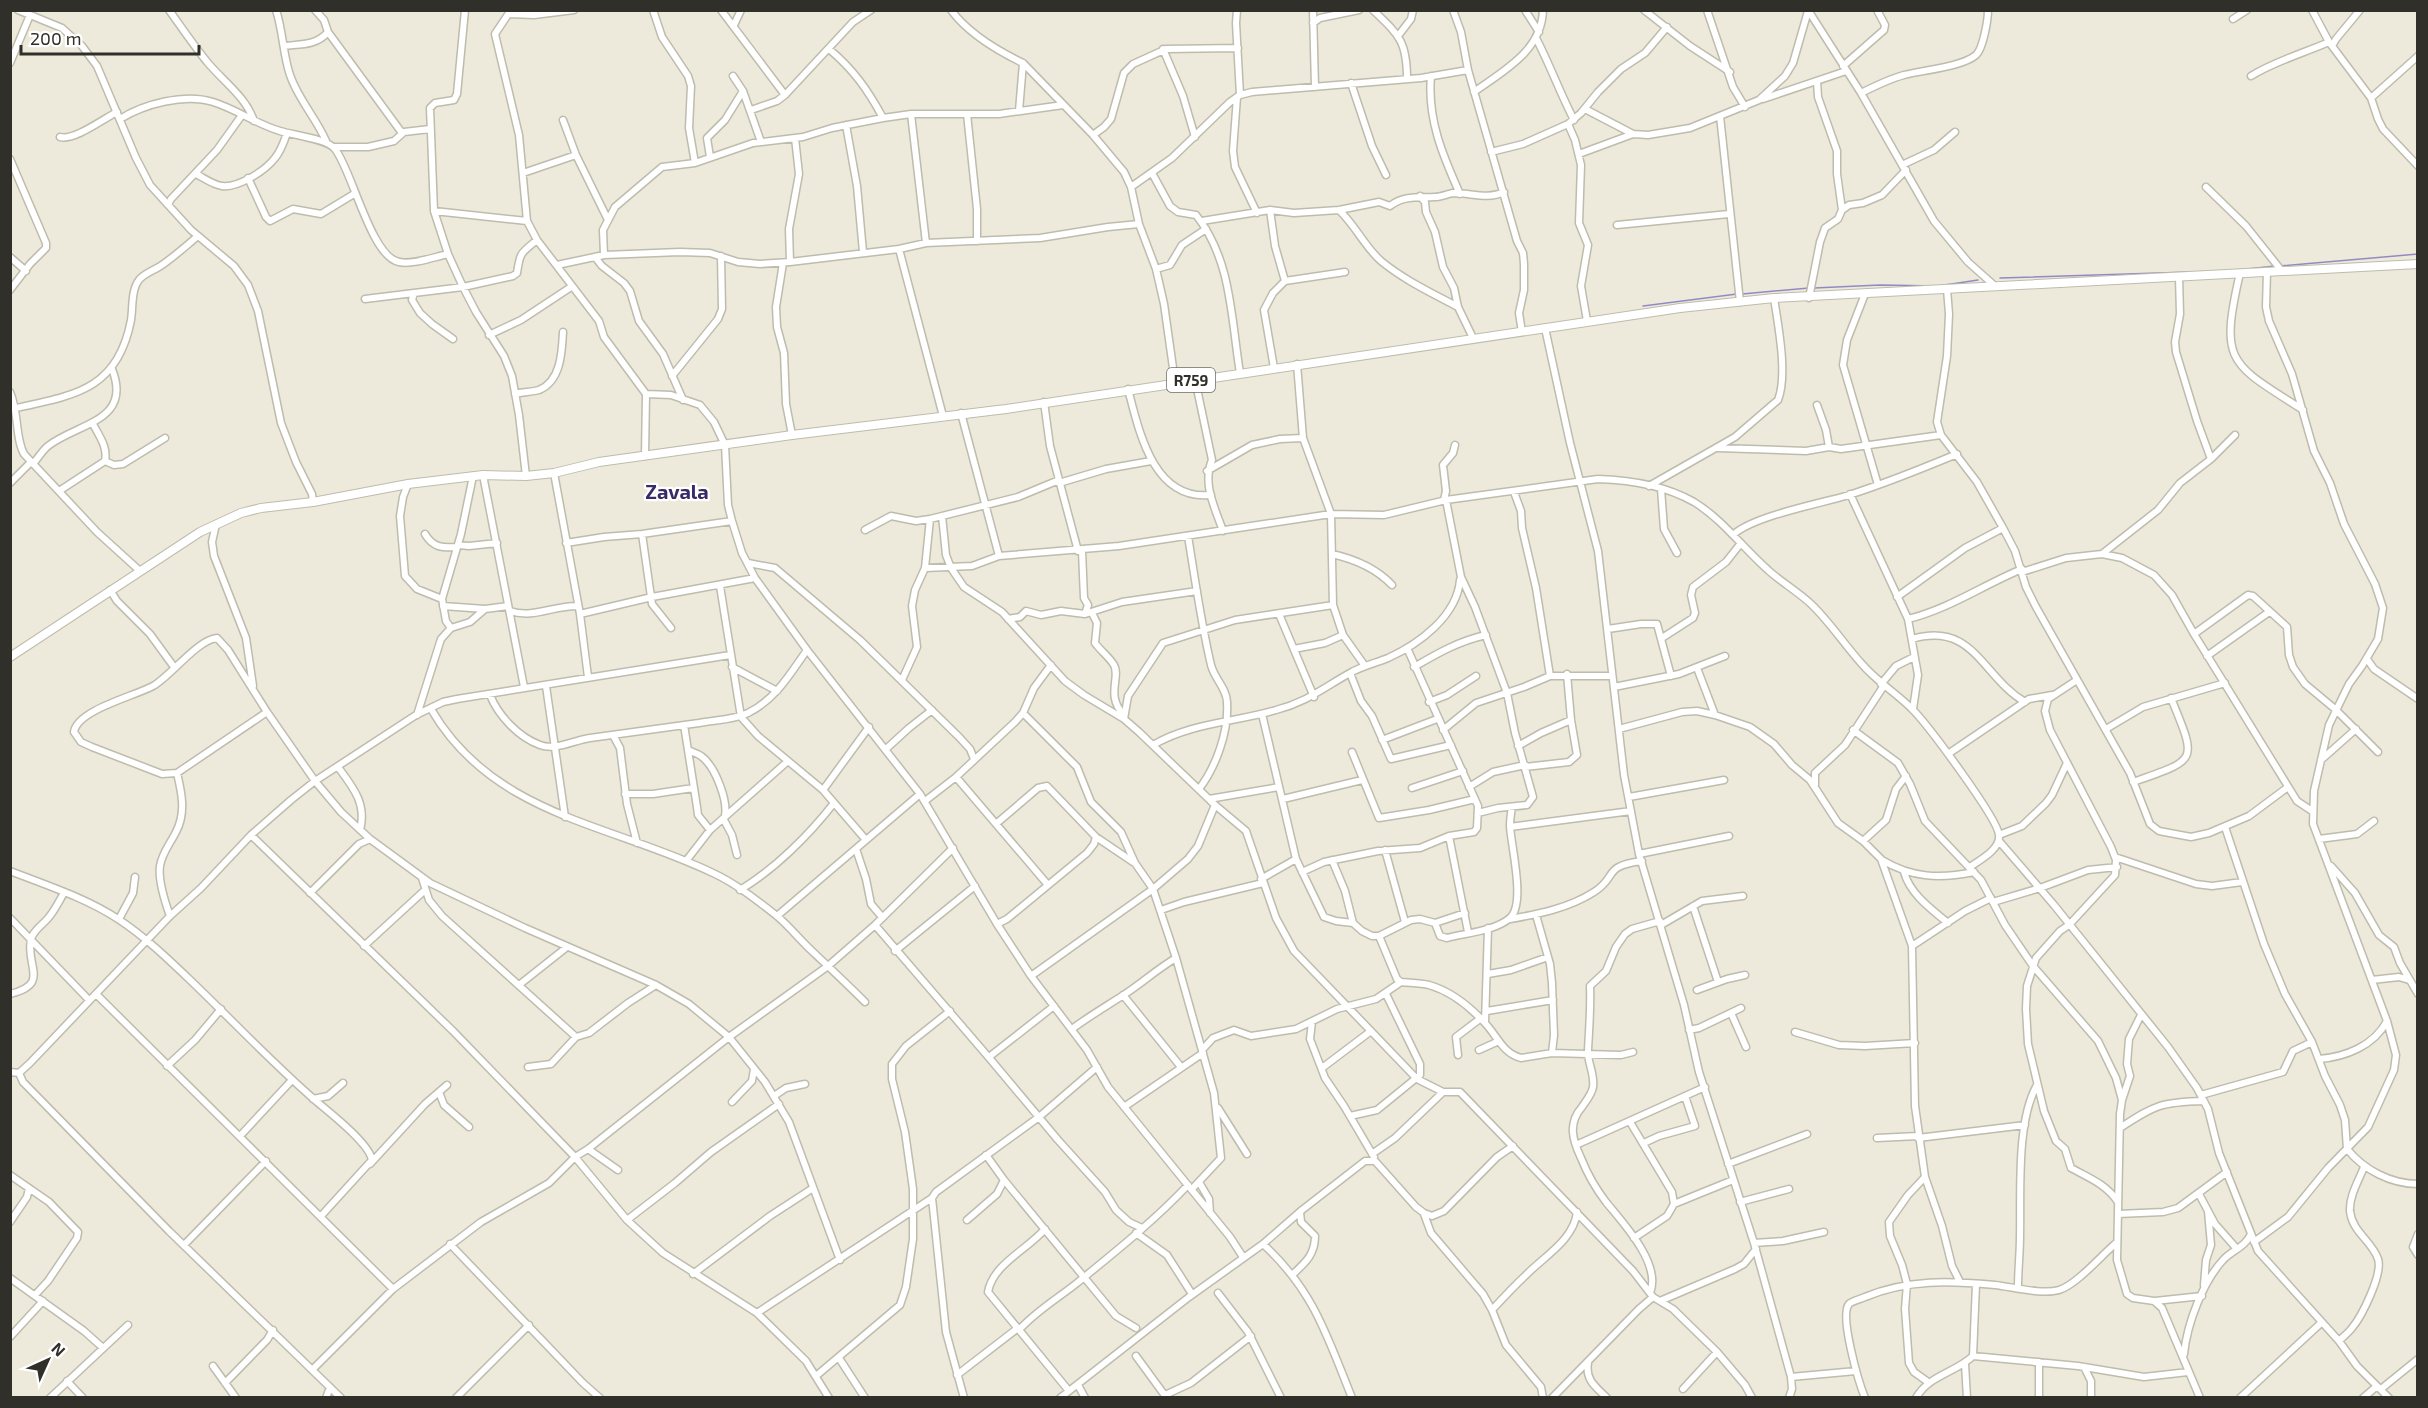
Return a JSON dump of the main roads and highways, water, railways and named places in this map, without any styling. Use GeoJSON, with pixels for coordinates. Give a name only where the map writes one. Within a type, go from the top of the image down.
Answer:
{"type":"FeatureCollection","features":[{"type":"Feature","properties":{"kind":"main road","name":"R759"},"geometry":{"type":"LineString","coordinates":[[10,657],[140,571],[216,524],[241,513],[408,484],[483,475],[526,476],[554,473],[599,462],[1044,402],[1680,308],[1774,298],[1809,298],[2418,264]]}},
{"type":"Feature","properties":{"kind":"waterway"},"geometry":{"type":"LineString","coordinates":[[2280,266],[2418,254]]}},
{"type":"Feature","properties":{"kind":"waterway"},"geometry":{"type":"LineString","coordinates":[[2247,269],[2275,266]]}},
{"type":"Feature","properties":{"kind":"waterway"},"geometry":{"type":"LineString","coordinates":[[2000,278],[2221,271]]}},
{"type":"Feature","properties":{"kind":"waterway"},"geometry":{"type":"LineString","coordinates":[[1814,288],[1880,285],[1938,286],[1978,280]]}},
{"type":"Feature","properties":{"kind":"waterway"},"geometry":{"type":"LineString","coordinates":[[1742,294],[1809,288]]}},
{"type":"Feature","properties":{"kind":"waterway"},"geometry":{"type":"LineString","coordinates":[[1643,306],[1737,294]]}},
{"type":"Feature","properties":{"kind":"district","name":"Zavala"},"geometry":{"type":"Point","coordinates":[677,491]}}]}
